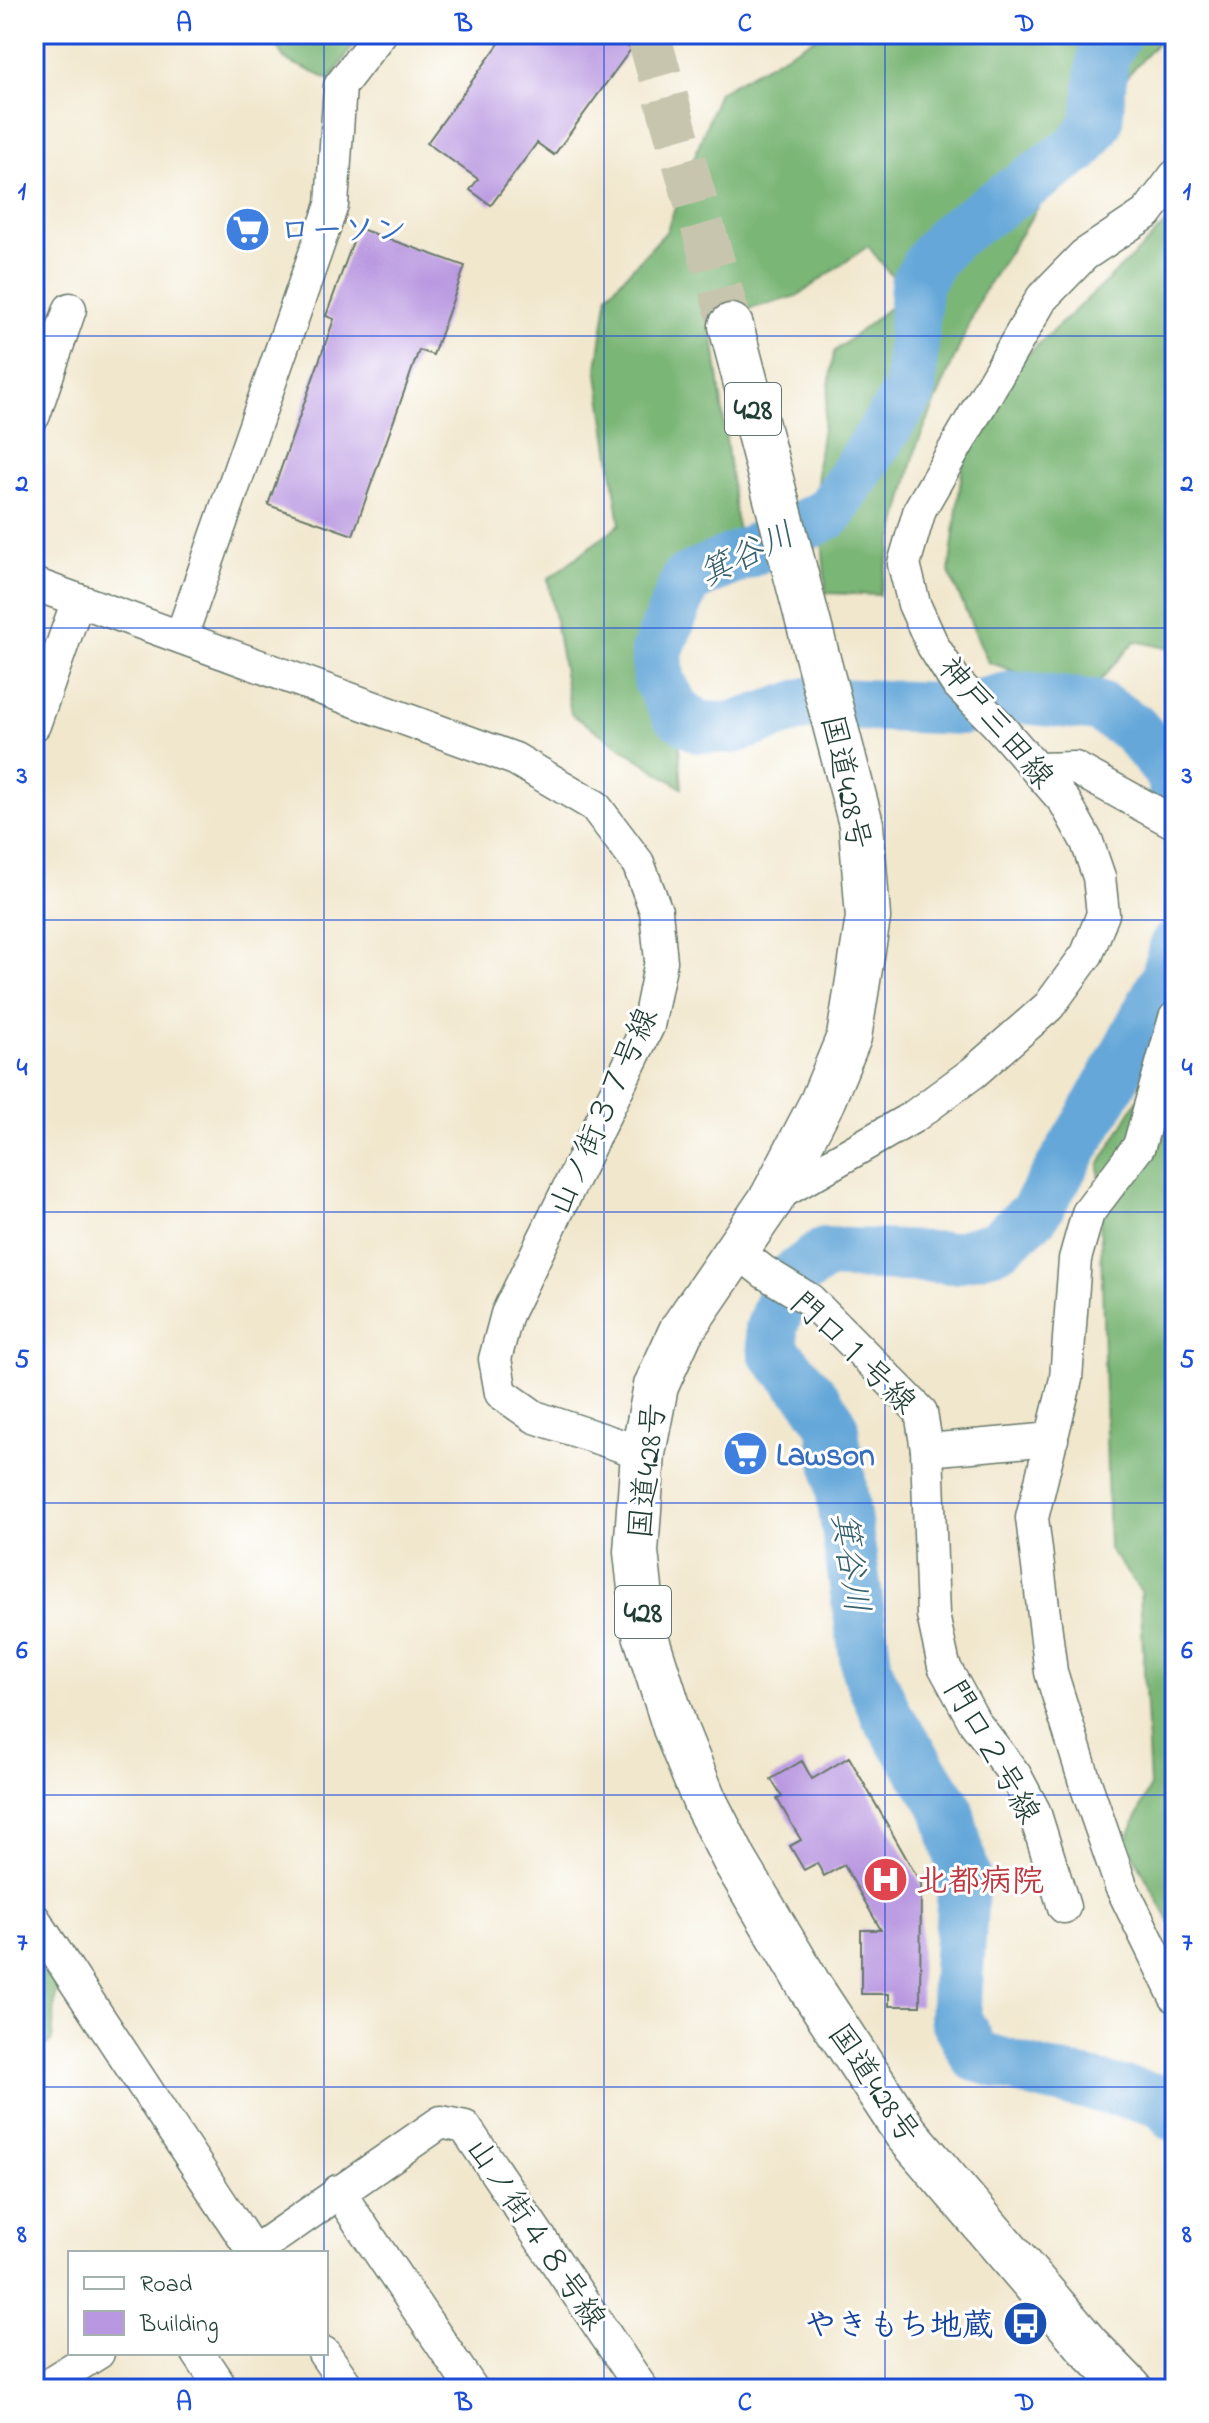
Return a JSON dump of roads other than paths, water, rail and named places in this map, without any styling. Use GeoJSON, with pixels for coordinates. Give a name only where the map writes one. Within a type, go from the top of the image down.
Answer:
{"type":"FeatureCollection","features":[{"type":"Feature","properties":{"kind":"highway","name":"国道428号"},"geometry":{"type":"LineString","coordinates":[[731,326],[861,824],[868,918],[849,1037],[822,1102],[772,1198],[750,1261],[681,1331],[656,1386],[643,1453],[636,1552],[645,1634],[675,1728],[705,1802],[735,1861],[810,1987],[906,2133],[1088,2346],[1130,2389]]}},
{"type":"Feature","properties":{"kind":"street"},"geometry":{"type":"LineString","coordinates":[[181,637],[332,205],[340,86],[380,34]]}},
{"type":"Feature","properties":{"kind":"street","name":"神戸三田線"},"geometry":{"type":"LineString","coordinates":[[772,1198],[913,1117],[974,1072],[1049,1006],[1087,954],[1103,914],[1099,877],[1087,842],[1065,802],[956,682],[933,646],[914,604],[904,564],[920,509],[1042,298],[1084,255],[1147,213],[1175,176]]}},
{"type":"Feature","properties":{"kind":"street"},"geometry":{"type":"LineString","coordinates":[[34,415],[41,373],[70,309]]}},
{"type":"Feature","properties":{"kind":"street","name":"山ノ街３７号線"},"geometry":{"type":"LineString","coordinates":[[34,584],[515,759],[595,806],[638,863],[656,911],[661,961],[648,1026],[507,1314],[495,1359],[501,1393],[535,1417],[643,1453]]}},
{"type":"Feature","properties":{"kind":"street"},"geometry":{"type":"LineString","coordinates":[[34,725],[78,600]]}},
{"type":"Feature","properties":{"kind":"street"},"geometry":{"type":"LineString","coordinates":[[1036,769],[1075,768],[1170,820]]}},
{"type":"Feature","properties":{"kind":"street"},"geometry":{"type":"LineString","coordinates":[[1175,1018],[1139,1146],[1088,1213],[1075,1259],[1066,1379],[1032,1518],[1051,1672],[1121,1886],[1175,1996]]}},
{"type":"Feature","properties":{"kind":"street","name":"門口１号線"},"geometry":{"type":"LineString","coordinates":[[750,1261],[810,1300],[921,1412],[927,1450],[1052,1439]]}},
{"type":"Feature","properties":{"kind":"street","name":"門口２号線"},"geometry":{"type":"LineString","coordinates":[[927,1450],[933,1615],[944,1666],[975,1723],[1015,1775],[1034,1811],[1064,1907]]}},
{"type":"Feature","properties":{"kind":"street"},"geometry":{"type":"LineString","coordinates":[[34,1919],[252,2251]]}},
{"type":"Feature","properties":{"kind":"street","name":"山ノ街４８号線"},"geometry":{"type":"LineString","coordinates":[[256,2251],[441,2122],[465,2127],[642,2389]]}},
{"type":"Feature","properties":{"kind":"street"},"geometry":{"type":"LineString","coordinates":[[338,2191],[472,2389]]}},
{"type":"Feature","properties":{"kind":"street"},"geometry":{"type":"LineString","coordinates":[[40,2389],[95,2355]]}},
{"type":"Feature","properties":{"kind":"street"},"geometry":{"type":"LineString","coordinates":[[199,2355],[222,2389]]}},
{"type":"Feature","properties":{"kind":"street"},"geometry":{"type":"LineString","coordinates":[[325,2355],[349,2389]]}},
{"type":"Feature","properties":{"kind":"waterway","name":"箕谷川"},"geometry":{"type":"LineString","coordinates":[[1116,34],[1103,56],[1097,123],[1079,148],[951,236],[933,256],[916,284],[910,391],[829,513],[687,579],[657,651],[659,681],[677,713],[699,727],[733,728],[808,703],[963,709],[1012,697],[1098,706],[1133,728],[1174,777],[1175,813]]}},
{"type":"Feature","properties":{"kind":"waterway","name":"箕谷川"},"geometry":{"type":"LineString","coordinates":[[1175,946],[1166,979],[1101,1101],[1034,1214],[997,1246],[953,1258],[825,1253],[788,1281],[771,1329],[774,1352],[815,1399],[832,1424],[867,1670],[887,1716],[947,1808],[964,1874],[955,2018],[976,2056],[1046,2076],[1161,2100],[1175,2115]]}},
{"type":"Feature","properties":{"kind":"tunnel"},"geometry":{"type":"LineString","coordinates":[[648,34],[731,326]]}},
{"type":"Feature","properties":{"kind":"place","name":"ローソン"},"geometry":{"type":"Point","coordinates":[248,229]}},
{"type":"Feature","properties":{"kind":"place","name":"Lawson"},"geometry":{"type":"Point","coordinates":[745,1454]}},
{"type":"Feature","properties":{"kind":"place","name":"北都病院"},"geometry":{"type":"Point","coordinates":[885,1880]}},
{"type":"Feature","properties":{"kind":"place","name":"やきもち地蔵"},"geometry":{"type":"Point","coordinates":[1025,2324]}}]}
